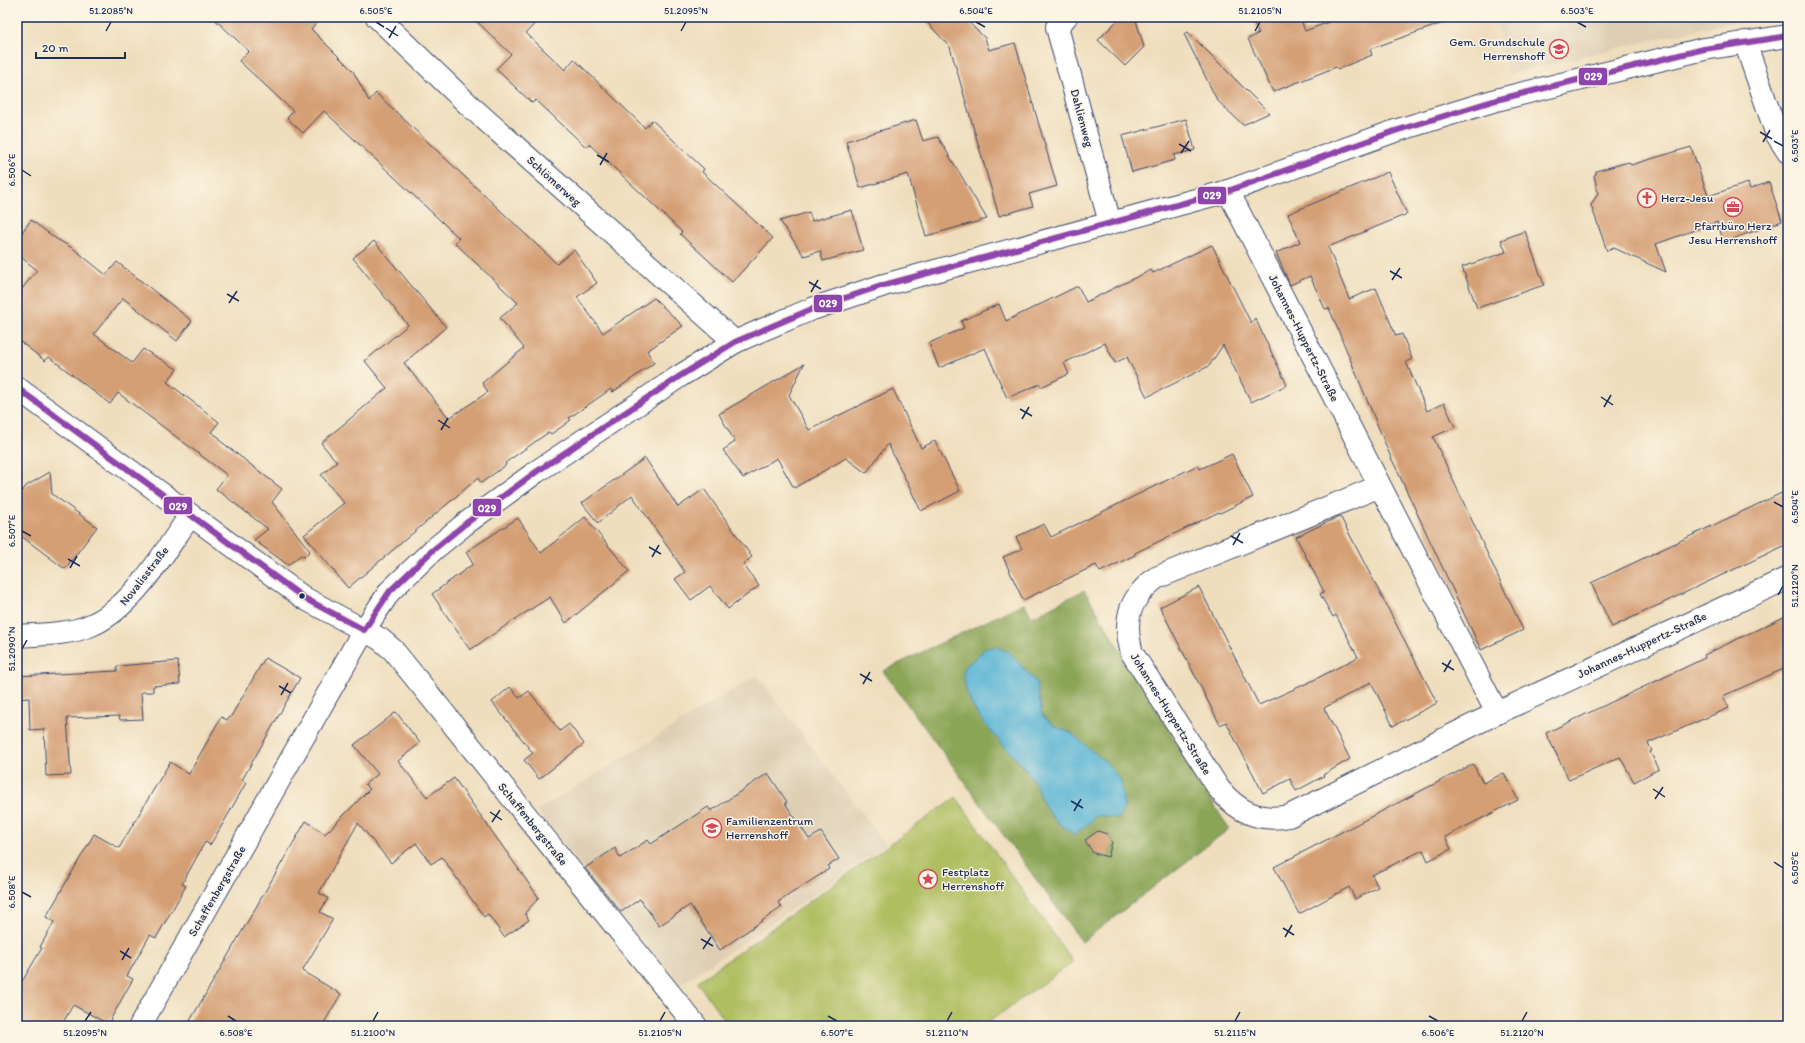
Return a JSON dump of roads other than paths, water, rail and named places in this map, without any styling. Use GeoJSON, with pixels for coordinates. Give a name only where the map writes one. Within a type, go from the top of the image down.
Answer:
{"type":"FeatureCollection","features":[{"type":"Feature","properties":{"kind":"street","name":"Schlömerweg"},"geometry":{"type":"LineString","coordinates":[[377,17],[470,106],[735,342]]}},
{"type":"Feature","properties":{"kind":"street","name":"Dahlienweg"},"geometry":{"type":"LineString","coordinates":[[1057,20],[1110,223]]}},
{"type":"Feature","properties":{"kind":"street","name":"Schaffenbergstraße"},"geometry":{"type":"LineString","coordinates":[[140,1026],[364,630],[390,592],[427,555],[465,524],[565,452],[735,342],[812,309],[877,288],[1228,190],[1395,131],[1496,100],[1662,58],[1745,42],[1788,36]]}},
{"type":"Feature","properties":{"kind":"street"},"geometry":{"type":"LineString","coordinates":[[1745,42],[1777,135],[1788,152]]}},
{"type":"Feature","properties":{"kind":"street","name":"Johannes-Huppertz-Straße"},"geometry":{"type":"LineString","coordinates":[[1228,190],[1497,713]]}},
{"type":"Feature","properties":{"kind":"street"},"geometry":{"type":"LineString","coordinates":[[17,388],[304,598],[364,630]]}},
{"type":"Feature","properties":{"kind":"street","name":"Johannes-Huppertz-Straße"},"geometry":{"type":"LineString","coordinates":[[1380,486],[1156,578],[1144,587],[1135,598],[1129,612],[1127,627],[1132,653],[1219,789],[1229,801],[1241,810],[1264,818],[1278,819],[1297,812],[1497,713],[1788,578]]}},
{"type":"Feature","properties":{"kind":"street","name":"Novalisstraße"},"geometry":{"type":"LineString","coordinates":[[17,636],[71,631],[89,626],[120,608],[133,594],[190,516]]}},
{"type":"Feature","properties":{"kind":"street","name":"Schaffenbergstraße"},"geometry":{"type":"LineString","coordinates":[[364,630],[380,639],[393,650],[696,1026]]}},
{"type":"Feature","properties":{"kind":"water"},"geometry":{"type":"Polygon","coordinates":[[[996,647],[1009,652],[1036,682],[1042,715],[1054,726],[1071,733],[1108,764],[1121,781],[1124,807],[1119,819],[1098,815],[1075,835],[1053,817],[1046,808],[1035,783],[978,715],[970,701],[965,685],[964,668],[986,648],[996,647]]]}},
{"type":"Feature","properties":{"kind":"place","name":"Gem. Grundschule Herrenshoff"},"geometry":{"type":"Point","coordinates":[1559,49]}},
{"type":"Feature","properties":{"kind":"place","name":"Herz-Jesu"},"geometry":{"type":"Point","coordinates":[1647,198]}},
{"type":"Feature","properties":{"kind":"place","name":"Pfarrbüro Herz Jesu Herrenshoff"},"geometry":{"type":"Point","coordinates":[1733,207]}},
{"type":"Feature","properties":{"kind":"place","name":"Familienzentrum Herrenshoff"},"geometry":{"type":"Point","coordinates":[712,828]}},
{"type":"Feature","properties":{"kind":"place","name":"Festplatz Herrenshoff"},"geometry":{"type":"Point","coordinates":[928,879]}}]}
